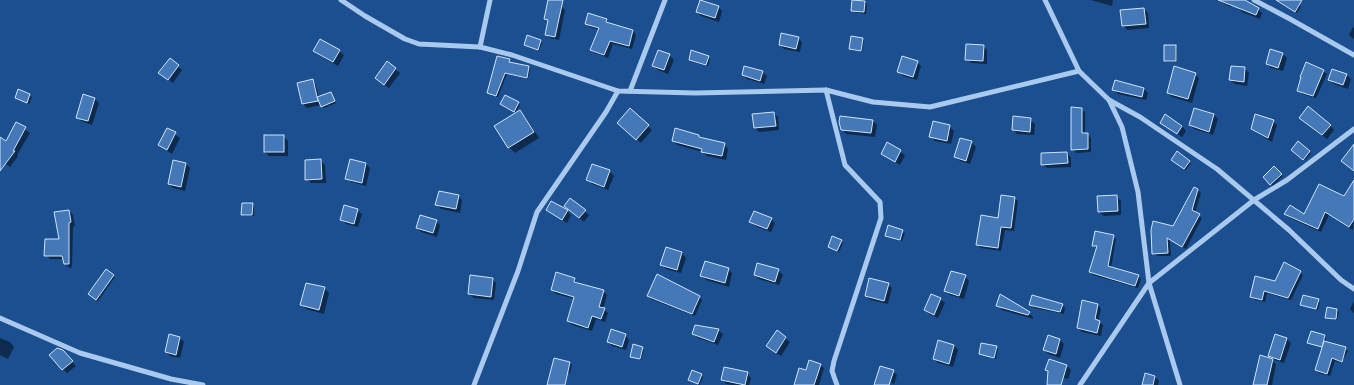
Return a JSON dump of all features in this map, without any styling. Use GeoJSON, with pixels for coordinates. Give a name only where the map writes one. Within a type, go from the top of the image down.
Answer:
{"type":"FeatureCollection","features":[{"type":"Feature","properties":{"kind":"street"},"geometry":{"type":"LineString","coordinates":[[341,0],[405,39],[419,44],[480,48],[512,55],[618,90],[695,93],[826,90],[873,102],[930,107],[1080,71]]}},
{"type":"Feature","properties":{"kind":"street"},"geometry":{"type":"LineString","coordinates":[[480,48],[490,0]]}},
{"type":"Feature","properties":{"kind":"street"},"geometry":{"type":"LineString","coordinates":[[630,90],[665,0]]}},
{"type":"Feature","properties":{"kind":"street"},"geometry":{"type":"LineString","coordinates":[[1045,0],[1080,71],[1109,100],[1140,117],[1217,169],[1289,230],[1341,280],[1354,289]]}},
{"type":"Feature","properties":{"kind":"street"},"geometry":{"type":"LineString","coordinates":[[1254,0],[1354,56]]}},
{"type":"Feature","properties":{"kind":"street"},"geometry":{"type":"LineString","coordinates":[[474,385],[518,271],[537,212],[606,112],[618,90]]}},
{"type":"Feature","properties":{"kind":"street"},"geometry":{"type":"LineString","coordinates":[[826,90],[845,165],[880,202],[881,211],[881,218],[834,361],[832,370],[836,385]]}},
{"type":"Feature","properties":{"kind":"street"},"geometry":{"type":"LineString","coordinates":[[1109,100],[1122,127],[1138,192],[1149,283],[1180,385]]}},
{"type":"Feature","properties":{"kind":"street"},"geometry":{"type":"LineString","coordinates":[[1080,385],[1149,283],[1254,200],[1287,180],[1354,129]]}},
{"type":"Feature","properties":{"kind":"street"},"geometry":{"type":"LineString","coordinates":[[0,318],[80,353],[203,385]]}},
{"type":"Feature","properties":{"kind":"building"},"geometry":{"type":"Polygon","coordinates":[[[548,0],[563,0],[555,37],[545,35],[548,20],[544,19],[548,0]]]}},
{"type":"Feature","properties":{"kind":"building"},"geometry":{"type":"Polygon","coordinates":[[[700,0],[719,6],[715,18],[696,12],[700,0]]]}},
{"type":"Feature","properties":{"kind":"building"},"geometry":{"type":"Polygon","coordinates":[[[852,0],[865,1],[864,12],[851,11],[852,0]]]}},
{"type":"Feature","properties":{"kind":"building"},"geometry":{"type":"Polygon","coordinates":[[[1218,0],[1245,0],[1259,8],[1256,15],[1218,0]]]}},
{"type":"Feature","properties":{"kind":"building"},"geometry":{"type":"Polygon","coordinates":[[[1276,0],[1302,0],[1295,12],[1276,0]]]}},
{"type":"Feature","properties":{"kind":"building"},"geometry":{"type":"Polygon","coordinates":[[[1144,8],[1146,24],[1122,26],[1120,10],[1144,8]]]}},
{"type":"Feature","properties":{"kind":"building"},"geometry":{"type":"Polygon","coordinates":[[[588,13],[607,19],[606,22],[633,30],[629,46],[610,41],[604,55],[590,50],[599,28],[585,24],[588,13]]]}},
{"type":"Feature","properties":{"kind":"building"},"geometry":{"type":"Polygon","coordinates":[[[781,33],[799,37],[796,49],[779,45],[781,33]]]}},
{"type":"Feature","properties":{"kind":"building"},"geometry":{"type":"Polygon","coordinates":[[[527,35],[541,40],[538,50],[524,45],[527,35]]]}},
{"type":"Feature","properties":{"kind":"building"},"geometry":{"type":"Polygon","coordinates":[[[851,36],[863,38],[861,51],[849,49],[851,36]]]}},
{"type":"Feature","properties":{"kind":"building"},"geometry":{"type":"Polygon","coordinates":[[[320,39],[340,50],[333,62],[313,51],[320,39]]]}},
{"type":"Feature","properties":{"kind":"building"},"geometry":{"type":"Polygon","coordinates":[[[966,44],[984,45],[983,61],[965,60],[966,44]]]}},
{"type":"Feature","properties":{"kind":"building"},"geometry":{"type":"Polygon","coordinates":[[[1164,45],[1176,45],[1176,61],[1164,61],[1164,45]]]}},
{"type":"Feature","properties":{"kind":"building"},"geometry":{"type":"Polygon","coordinates":[[[1270,49],[1283,53],[1278,68],[1266,64],[1270,49]]]}},
{"type":"Feature","properties":{"kind":"building"},"geometry":{"type":"Polygon","coordinates":[[[658,50],[670,54],[664,70],[652,66],[658,50]]]}},
{"type":"Feature","properties":{"kind":"building"},"geometry":{"type":"Polygon","coordinates":[[[691,50],[709,56],[706,65],[689,60],[691,50]]]}},
{"type":"Feature","properties":{"kind":"building"},"geometry":{"type":"Polygon","coordinates":[[[497,56],[510,59],[509,62],[529,66],[527,78],[505,73],[496,96],[487,93],[497,56]]]}},
{"type":"Feature","properties":{"kind":"building"},"geometry":{"type":"Polygon","coordinates":[[[902,56],[918,61],[913,77],[897,72],[902,56]]]}},
{"type":"Feature","properties":{"kind":"building"},"geometry":{"type":"Polygon","coordinates":[[[170,58],[179,65],[168,80],[158,73],[170,58]]]}},
{"type":"Feature","properties":{"kind":"building"},"geometry":{"type":"Polygon","coordinates":[[[387,61],[396,68],[384,85],[375,78],[387,61]]]}},
{"type":"Feature","properties":{"kind":"building"},"geometry":{"type":"Polygon","coordinates":[[[1306,62],[1324,70],[1313,96],[1297,91],[1306,62]]]}},
{"type":"Feature","properties":{"kind":"building"},"geometry":{"type":"Polygon","coordinates":[[[744,66],[763,71],[760,81],[742,75],[744,66]]]}},
{"type":"Feature","properties":{"kind":"building"},"geometry":{"type":"Polygon","coordinates":[[[1174,66],[1196,73],[1188,99],[1167,93],[1174,66]]]}},
{"type":"Feature","properties":{"kind":"building"},"geometry":{"type":"Polygon","coordinates":[[[1231,66],[1245,67],[1244,82],[1229,80],[1231,66]]]}},
{"type":"Feature","properties":{"kind":"building"},"geometry":{"type":"Polygon","coordinates":[[[1332,69],[1347,74],[1343,85],[1328,80],[1332,69]]]}},
{"type":"Feature","properties":{"kind":"building"},"geometry":{"type":"Polygon","coordinates":[[[313,79],[318,101],[302,104],[297,83],[313,79]]]}},
{"type":"Feature","properties":{"kind":"building"},"geometry":{"type":"Polygon","coordinates":[[[1115,80],[1144,88],[1142,97],[1112,90],[1115,80]]]}},
{"type":"Feature","properties":{"kind":"building"},"geometry":{"type":"Polygon","coordinates":[[[18,89],[30,94],[27,103],[15,98],[18,89]]]}},
{"type":"Feature","properties":{"kind":"building"},"geometry":{"type":"Polygon","coordinates":[[[331,92],[335,101],[321,107],[317,97],[331,92]]]}},
{"type":"Feature","properties":{"kind":"building"},"geometry":{"type":"Polygon","coordinates":[[[83,94],[95,98],[88,121],[76,118],[83,94]]]}},
{"type":"Feature","properties":{"kind":"building"},"geometry":{"type":"Polygon","coordinates":[[[505,95],[519,102],[514,112],[500,104],[505,95]]]}},
{"type":"Feature","properties":{"kind":"building"},"geometry":{"type":"Polygon","coordinates":[[[1308,106],[1331,125],[1322,135],[1299,118],[1308,106]]]}},
{"type":"Feature","properties":{"kind":"building"},"geometry":{"type":"Polygon","coordinates":[[[1071,107],[1082,108],[1082,133],[1088,133],[1088,149],[1071,150],[1071,107]]]}},
{"type":"Feature","properties":{"kind":"building"},"geometry":{"type":"Polygon","coordinates":[[[630,108],[649,125],[636,140],[617,123],[630,108]]]}},
{"type":"Feature","properties":{"kind":"building"},"geometry":{"type":"Polygon","coordinates":[[[1194,108],[1214,114],[1209,132],[1189,125],[1194,108]]]}},
{"type":"Feature","properties":{"kind":"building"},"geometry":{"type":"Polygon","coordinates":[[[520,110],[534,132],[508,148],[494,126],[520,110]]]}},
{"type":"Feature","properties":{"kind":"building"},"geometry":{"type":"Polygon","coordinates":[[[774,112],[776,126],[754,128],[752,114],[774,112]]]}},
{"type":"Feature","properties":{"kind":"building"},"geometry":{"type":"Polygon","coordinates":[[[1165,114],[1182,126],[1177,134],[1160,123],[1165,114]]]}},
{"type":"Feature","properties":{"kind":"building"},"geometry":{"type":"Polygon","coordinates":[[[1255,114],[1274,120],[1268,138],[1251,129],[1255,114]]]}},
{"type":"Feature","properties":{"kind":"building"},"geometry":{"type":"Polygon","coordinates":[[[840,116],[873,120],[871,133],[841,130],[840,116]]]}},
{"type":"Feature","properties":{"kind":"building"},"geometry":{"type":"Polygon","coordinates":[[[1013,116],[1031,118],[1030,132],[1012,130],[1013,116]]]}},
{"type":"Feature","properties":{"kind":"building"},"geometry":{"type":"Polygon","coordinates":[[[933,121],[950,125],[947,141],[929,137],[933,121]]]}},
{"type":"Feature","properties":{"kind":"building"},"geometry":{"type":"Polygon","coordinates":[[[16,122],[26,127],[13,151],[15,151],[0,171],[0,137],[6,141],[16,122]]]}},
{"type":"Feature","properties":{"kind":"building"},"geometry":{"type":"Polygon","coordinates":[[[167,128],[176,132],[167,150],[158,145],[167,128]]]}},
{"type":"Feature","properties":{"kind":"building"},"geometry":{"type":"Polygon","coordinates":[[[675,128],[699,135],[699,137],[725,143],[722,156],[701,152],[702,149],[672,141],[675,128]]]}},
{"type":"Feature","properties":{"kind":"building"},"geometry":{"type":"Polygon","coordinates":[[[264,135],[284,135],[284,152],[264,152],[264,135]]]}},
{"type":"Feature","properties":{"kind":"building"},"geometry":{"type":"Polygon","coordinates":[[[960,138],[972,141],[966,161],[954,157],[960,138]]]}},
{"type":"Feature","properties":{"kind":"building"},"geometry":{"type":"Polygon","coordinates":[[[1298,141],[1310,151],[1303,160],[1291,150],[1298,141]]]}},
{"type":"Feature","properties":{"kind":"building"},"geometry":{"type":"Polygon","coordinates":[[[887,142],[901,150],[895,162],[881,154],[887,142]]]}},
{"type":"Feature","properties":{"kind":"building"},"geometry":{"type":"Polygon","coordinates":[[[1354,144],[1354,171],[1341,161],[1354,144]]]}},
{"type":"Feature","properties":{"kind":"building"},"geometry":{"type":"Polygon","coordinates":[[[1177,151],[1190,161],[1184,169],[1171,160],[1177,151]]]}},
{"type":"Feature","properties":{"kind":"building"},"geometry":{"type":"Polygon","coordinates":[[[1067,152],[1068,163],[1041,165],[1041,153],[1067,152]]]}},
{"type":"Feature","properties":{"kind":"building"},"geometry":{"type":"Polygon","coordinates":[[[321,159],[322,179],[305,180],[305,160],[321,159]]]}},
{"type":"Feature","properties":{"kind":"building"},"geometry":{"type":"Polygon","coordinates":[[[350,159],[366,163],[362,183],[345,179],[350,159]]]}},
{"type":"Feature","properties":{"kind":"building"},"geometry":{"type":"Polygon","coordinates":[[[173,160],[186,163],[181,187],[168,184],[173,160]]]}},
{"type":"Feature","properties":{"kind":"building"},"geometry":{"type":"Polygon","coordinates":[[[592,164],[610,170],[604,187],[586,180],[592,164]]]}},
{"type":"Feature","properties":{"kind":"building"},"geometry":{"type":"Polygon","coordinates":[[[1274,166],[1282,174],[1270,185],[1263,177],[1274,166]]]}},
{"type":"Feature","properties":{"kind":"building"},"geometry":{"type":"Polygon","coordinates":[[[1354,180],[1354,219],[1349,227],[1325,212],[1318,229],[1284,214],[1290,205],[1304,214],[1319,184],[1344,196],[1354,180]]]}},
{"type":"Feature","properties":{"kind":"building"},"geometry":{"type":"Polygon","coordinates":[[[1194,187],[1198,189],[1192,210],[1200,214],[1182,247],[1167,238],[1168,253],[1152,254],[1151,230],[1153,221],[1173,226],[1194,187]]]}},
{"type":"Feature","properties":{"kind":"building"},"geometry":{"type":"Polygon","coordinates":[[[439,191],[459,195],[456,209],[435,205],[439,191]]]}},
{"type":"Feature","properties":{"kind":"building"},"geometry":{"type":"Polygon","coordinates":[[[1001,195],[1015,197],[1011,228],[1001,227],[998,248],[976,245],[981,215],[998,218],[1001,195]]]}},
{"type":"Feature","properties":{"kind":"building"},"geometry":{"type":"Polygon","coordinates":[[[1117,195],[1118,211],[1098,212],[1097,196],[1117,195]]]}},
{"type":"Feature","properties":{"kind":"building"},"geometry":{"type":"Polygon","coordinates":[[[570,198],[586,210],[579,218],[564,206],[570,198]]]}},
{"type":"Feature","properties":{"kind":"building"},"geometry":{"type":"Polygon","coordinates":[[[551,201],[568,210],[562,220],[546,210],[551,201]]]}},
{"type":"Feature","properties":{"kind":"building"},"geometry":{"type":"Polygon","coordinates":[[[242,203],[253,203],[252,215],[241,215],[242,203]]]}},
{"type":"Feature","properties":{"kind":"building"},"geometry":{"type":"Polygon","coordinates":[[[344,205],[358,209],[354,224],[340,220],[344,205]]]}},
{"type":"Feature","properties":{"kind":"building"},"geometry":{"type":"Polygon","coordinates":[[[69,210],[71,222],[69,223],[69,264],[64,264],[62,256],[44,256],[45,239],[59,239],[54,212],[69,210]]]}},
{"type":"Feature","properties":{"kind":"building"},"geometry":{"type":"Polygon","coordinates":[[[754,211],[772,218],[767,229],[749,222],[754,211]]]}},
{"type":"Feature","properties":{"kind":"building"},"geometry":{"type":"Polygon","coordinates":[[[420,215],[437,220],[433,233],[416,228],[420,215]]]}},
{"type":"Feature","properties":{"kind":"building"},"geometry":{"type":"Polygon","coordinates":[[[888,225],[903,230],[900,240],[885,236],[888,225]]]}},
{"type":"Feature","properties":{"kind":"building"},"geometry":{"type":"Polygon","coordinates":[[[1095,231],[1114,235],[1108,266],[1139,275],[1135,286],[1089,272],[1097,246],[1092,246],[1095,231]]]}},
{"type":"Feature","properties":{"kind":"building"},"geometry":{"type":"Polygon","coordinates":[[[832,236],[842,240],[837,251],[828,247],[832,236]]]}},
{"type":"Feature","properties":{"kind":"building"},"geometry":{"type":"Polygon","coordinates":[[[666,247],[682,252],[677,270],[660,265],[666,247]]]}},
{"type":"Feature","properties":{"kind":"building"},"geometry":{"type":"Polygon","coordinates":[[[705,261],[729,268],[725,283],[700,276],[705,261]]]}},
{"type":"Feature","properties":{"kind":"building"},"geometry":{"type":"Polygon","coordinates":[[[1284,262],[1301,271],[1288,298],[1264,291],[1262,300],[1250,297],[1255,276],[1275,281],[1284,262]]]}},
{"type":"Feature","properties":{"kind":"building"},"geometry":{"type":"Polygon","coordinates":[[[757,263],[779,269],[775,282],[754,275],[757,263]]]}},
{"type":"Feature","properties":{"kind":"building"},"geometry":{"type":"Polygon","coordinates":[[[106,269],[114,275],[96,300],[88,294],[106,269]]]}},
{"type":"Feature","properties":{"kind":"building"},"geometry":{"type":"Polygon","coordinates":[[[951,271],[966,275],[959,296],[944,291],[951,271]]]}},
{"type":"Feature","properties":{"kind":"building"},"geometry":{"type":"Polygon","coordinates":[[[556,272],[575,278],[574,282],[604,290],[599,307],[605,308],[601,319],[592,316],[588,328],[567,321],[574,297],[551,290],[556,272]]]}},
{"type":"Feature","properties":{"kind":"building"},"geometry":{"type":"Polygon","coordinates":[[[657,274],[700,296],[692,314],[647,296],[657,274]]]}},
{"type":"Feature","properties":{"kind":"building"},"geometry":{"type":"Polygon","coordinates":[[[470,275],[493,278],[491,297],[468,294],[470,275]]]}},
{"type":"Feature","properties":{"kind":"building"},"geometry":{"type":"Polygon","coordinates":[[[869,278],[889,283],[884,301],[865,296],[869,278]]]}},
{"type":"Feature","properties":{"kind":"building"},"geometry":{"type":"Polygon","coordinates":[[[306,283],[325,287],[319,310],[300,305],[306,283]]]}},
{"type":"Feature","properties":{"kind":"building"},"geometry":{"type":"Polygon","coordinates":[[[931,294],[941,298],[934,315],[924,310],[931,294]]]}},
{"type":"Feature","properties":{"kind":"building"},"geometry":{"type":"Polygon","coordinates":[[[1000,294],[1030,312],[1028,315],[996,306],[1000,294]]]}},
{"type":"Feature","properties":{"kind":"building"},"geometry":{"type":"Polygon","coordinates":[[[1032,295],[1063,304],[1060,312],[1029,305],[1032,295]]]}},
{"type":"Feature","properties":{"kind":"building"},"geometry":{"type":"Polygon","coordinates":[[[1303,295],[1319,299],[1316,309],[1300,305],[1303,295]]]}},
{"type":"Feature","properties":{"kind":"building"},"geometry":{"type":"Polygon","coordinates":[[[1082,300],[1098,304],[1095,319],[1100,321],[1097,333],[1077,328],[1082,300]]]}},
{"type":"Feature","properties":{"kind":"building"},"geometry":{"type":"Polygon","coordinates":[[[1327,307],[1337,309],[1336,319],[1325,318],[1327,307]]]}},
{"type":"Feature","properties":{"kind":"building"},"geometry":{"type":"Polygon","coordinates":[[[695,325],[719,329],[714,342],[692,334],[695,325]]]}},
{"type":"Feature","properties":{"kind":"building"},"geometry":{"type":"Polygon","coordinates":[[[611,329],[626,334],[622,347],[607,342],[611,329]]]}},
{"type":"Feature","properties":{"kind":"building"},"geometry":{"type":"Polygon","coordinates":[[[777,330],[786,337],[776,353],[766,346],[777,330]]]}},
{"type":"Feature","properties":{"kind":"building"},"geometry":{"type":"Polygon","coordinates":[[[1311,331],[1325,335],[1322,347],[1307,343],[1311,331]]]}},
{"type":"Feature","properties":{"kind":"building"},"geometry":{"type":"Polygon","coordinates":[[[169,334],[180,337],[176,355],[165,352],[169,334]]]}},
{"type":"Feature","properties":{"kind":"building"},"geometry":{"type":"Polygon","coordinates":[[[1275,334],[1287,338],[1280,360],[1268,356],[1275,334]]]}},
{"type":"Feature","properties":{"kind":"building"},"geometry":{"type":"Polygon","coordinates":[[[1048,335],[1060,339],[1056,354],[1043,350],[1048,335]]]}},
{"type":"Feature","properties":{"kind":"building"},"geometry":{"type":"Polygon","coordinates":[[[938,340],[954,345],[949,364],[933,359],[938,340]]]}},
{"type":"Feature","properties":{"kind":"building"},"geometry":{"type":"Polygon","coordinates":[[[1324,341],[1346,347],[1342,362],[1332,358],[1327,374],[1315,370],[1324,341]]]}},
{"type":"Feature","properties":{"kind":"building"},"geometry":{"type":"Polygon","coordinates":[[[981,343],[997,346],[994,358],[979,354],[981,343]]]}},
{"type":"Feature","properties":{"kind":"building"},"geometry":{"type":"Polygon","coordinates":[[[633,344],[643,347],[640,359],[630,357],[633,344]]]}},
{"type":"Feature","properties":{"kind":"building"},"geometry":{"type":"Polygon","coordinates":[[[57,348],[63,350],[73,361],[62,370],[49,355],[57,348]]]}},
{"type":"Feature","properties":{"kind":"building"},"geometry":{"type":"Polygon","coordinates":[[[1260,355],[1273,359],[1267,385],[1253,385],[1260,355]]]}},
{"type":"Feature","properties":{"kind":"building"},"geometry":{"type":"Polygon","coordinates":[[[554,358],[570,362],[565,385],[547,385],[554,358]]]}},
{"type":"Feature","properties":{"kind":"building"},"geometry":{"type":"Polygon","coordinates":[[[1049,359],[1067,365],[1061,385],[1047,385],[1048,371],[1045,370],[1049,359]]]}},
{"type":"Feature","properties":{"kind":"building"},"geometry":{"type":"Polygon","coordinates":[[[809,360],[821,364],[814,385],[794,385],[799,368],[806,370],[809,360]]]}},
{"type":"Feature","properties":{"kind":"building"},"geometry":{"type":"Polygon","coordinates":[[[880,366],[894,370],[889,385],[874,385],[880,366]]]}},
{"type":"Feature","properties":{"kind":"building"},"geometry":{"type":"Polygon","coordinates":[[[724,367],[748,372],[745,385],[721,380],[724,367]]]}},
{"type":"Feature","properties":{"kind":"building"},"geometry":{"type":"Polygon","coordinates":[[[692,370],[702,374],[698,384],[688,380],[692,370]]]}},
{"type":"Feature","properties":{"kind":"building"},"geometry":{"type":"Polygon","coordinates":[[[1145,373],[1155,376],[1153,385],[1142,385],[1145,373]]]}}]}
